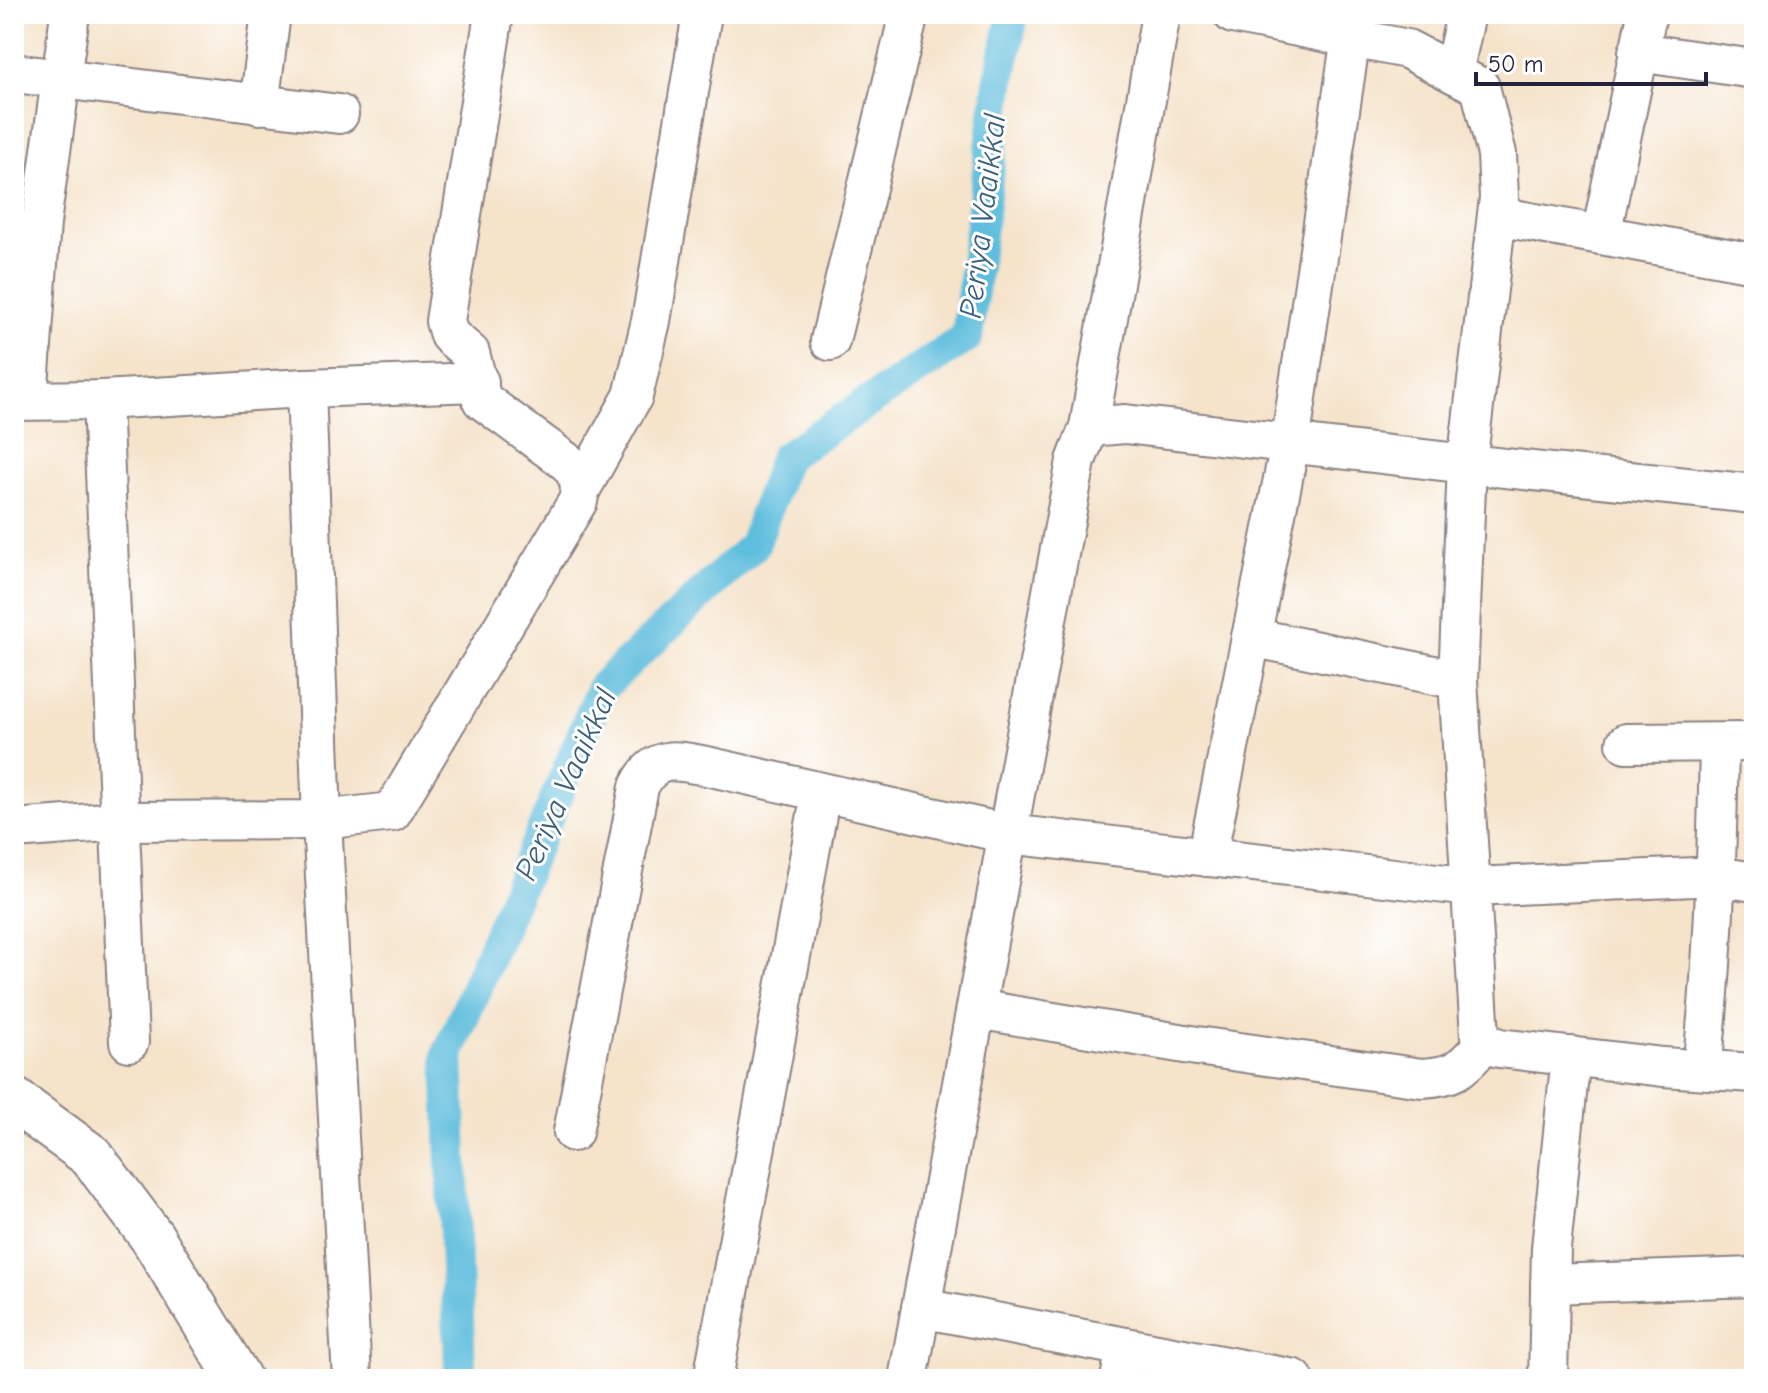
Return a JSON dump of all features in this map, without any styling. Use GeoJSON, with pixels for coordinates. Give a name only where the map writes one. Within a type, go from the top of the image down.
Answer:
{"type":"FeatureCollection","features":[{"type":"Feature","properties":{"kind":"street"},"geometry":{"type":"LineString","coordinates":[[70,14],[41,223],[21,400],[102,400],[479,382]]}},
{"type":"Feature","properties":{"kind":"street"},"geometry":{"type":"LineString","coordinates":[[259,105],[271,14]]}},
{"type":"Feature","properties":{"kind":"street"},"geometry":{"type":"LineString","coordinates":[[494,14],[445,321],[449,335],[470,353],[482,400],[568,463],[578,475],[581,489]]}},
{"type":"Feature","properties":{"kind":"street"},"geometry":{"type":"LineString","coordinates":[[14,829],[120,821],[322,820],[392,812],[578,501],[581,489],[633,396],[651,321],[702,14]]}},
{"type":"Feature","properties":{"kind":"street"},"geometry":{"type":"LineString","coordinates":[[830,341],[909,14]]}},
{"type":"Feature","properties":{"kind":"street"},"geometry":{"type":"LineString","coordinates":[[908,1379],[1076,461],[1089,427],[1161,14]]}},
{"type":"Feature","properties":{"kind":"street"},"geometry":{"type":"LineString","coordinates":[[1233,14],[1299,21],[1351,37],[1407,49],[1480,87],[1497,154],[1497,216],[1467,464],[1458,680],[1480,1036],[1499,1048],[1754,1073]]}},
{"type":"Feature","properties":{"kind":"street"},"geometry":{"type":"LineString","coordinates":[[1453,73],[1466,14]]}},
{"type":"Feature","properties":{"kind":"street"},"geometry":{"type":"LineString","coordinates":[[1601,235],[1647,14]]}},
{"type":"Feature","properties":{"kind":"street"},"geometry":{"type":"LineString","coordinates":[[1207,857],[1290,444],[1351,37]]}},
{"type":"Feature","properties":{"kind":"street"},"geometry":{"type":"LineString","coordinates":[[1638,52],[1754,69]]}},
{"type":"Feature","properties":{"kind":"street"},"geometry":{"type":"LineString","coordinates":[[14,73],[339,114]]}},
{"type":"Feature","properties":{"kind":"street"},"geometry":{"type":"LineString","coordinates":[[1497,216],[1754,263]]}},
{"type":"Feature","properties":{"kind":"street"},"geometry":{"type":"LineString","coordinates":[[306,388],[322,820],[352,1379]]}},
{"type":"Feature","properties":{"kind":"street"},"geometry":{"type":"LineString","coordinates":[[102,400],[129,1042]]}},
{"type":"Feature","properties":{"kind":"street"},"geometry":{"type":"LineString","coordinates":[[1089,427],[1125,424],[1754,494]]}},
{"type":"Feature","properties":{"kind":"street"},"geometry":{"type":"LineString","coordinates":[[1251,637],[1458,680]]}},
{"type":"Feature","properties":{"kind":"street"},"geometry":{"type":"LineString","coordinates":[[1626,743],[1736,743],[1717,876],[1702,1069]]}},
{"type":"Feature","properties":{"kind":"street"},"geometry":{"type":"LineString","coordinates":[[573,1132],[639,787],[645,773],[660,762],[681,761],[1008,834],[1472,887],[1717,876],[1754,882]]}},
{"type":"Feature","properties":{"kind":"street"},"geometry":{"type":"LineString","coordinates":[[713,1379],[821,793]]}},
{"type":"Feature","properties":{"kind":"street"},"geometry":{"type":"LineString","coordinates":[[976,1009],[1197,1046],[1422,1078],[1458,1072],[1486,1042]]}},
{"type":"Feature","properties":{"kind":"street"},"geometry":{"type":"LineString","coordinates":[[1548,1379],[1551,1248],[1571,1056]]}},
{"type":"Feature","properties":{"kind":"street"},"geometry":{"type":"LineString","coordinates":[[14,1100],[91,1156],[152,1237],[239,1379]]}},
{"type":"Feature","properties":{"kind":"street"},"geometry":{"type":"LineString","coordinates":[[1550,1284],[1754,1277]]}},
{"type":"Feature","properties":{"kind":"street"},"geometry":{"type":"LineString","coordinates":[[921,1308],[1123,1363],[1294,1379]]}},
{"type":"Feature","properties":{"kind":"waterway","name":"Periya Vaaikkal"},"geometry":{"type":"LineString","coordinates":[[460,1371],[448,1054],[603,686],[754,545],[785,457],[967,337],[999,84],[1013,14]]}}]}
